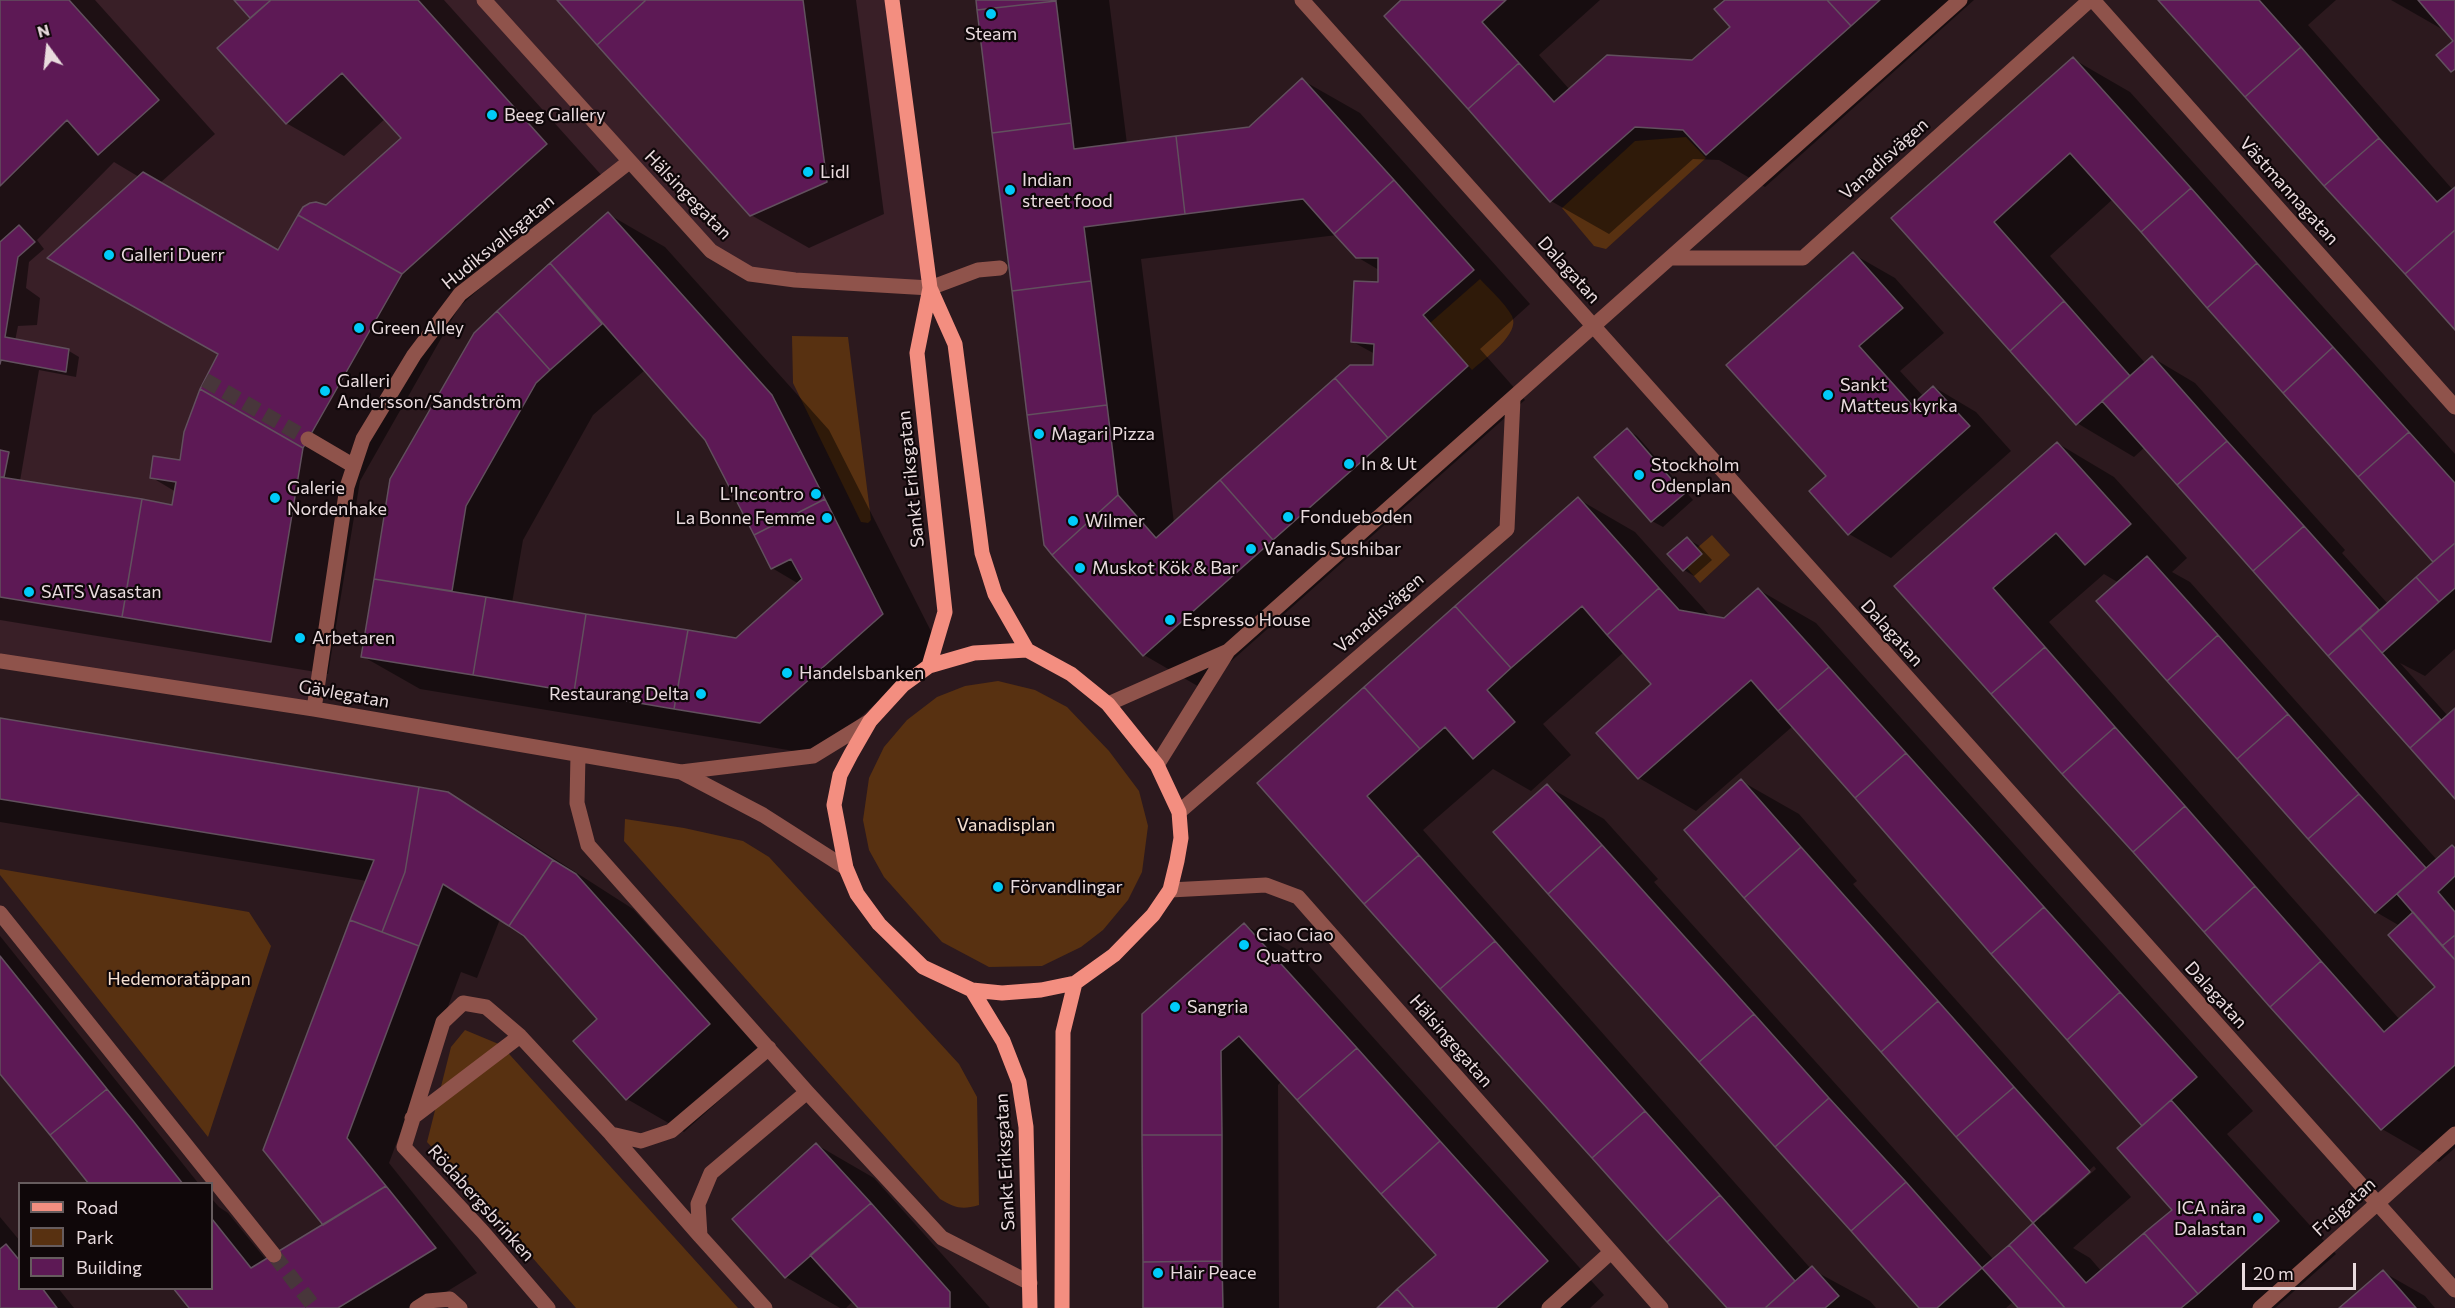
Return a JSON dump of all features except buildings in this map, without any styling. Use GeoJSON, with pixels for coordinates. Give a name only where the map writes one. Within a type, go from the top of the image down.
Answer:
{"type":"FeatureCollection","features":[{"type":"Feature","properties":{"kind":"main road","name":"Sankt Eriksgatan"},"geometry":{"type":"LineString","coordinates":[[892,0],[930,288],[955,344],[982,553],[995,594],[1027,650]]}},
{"type":"Feature","properties":{"kind":"main road","name":"Sankt Eriksgatan"},"geometry":{"type":"LineString","coordinates":[[929,666],[945,612],[917,353],[930,288]]}},
{"type":"Feature","properties":{"kind":"main road"},"geometry":{"type":"LineString","coordinates":[[1027,650],[1071,674],[1108,704],[1134,735],[1157,765],[1179,812],[1181,838],[1170,890],[1152,915],[1114,955],[1075,983],[1041,990],[1002,993],[972,990],[923,967],[879,924],[857,894],[846,868],[834,805],[840,775],[870,721],[903,685],[929,666],[974,653],[1027,650]]}},
{"type":"Feature","properties":{"kind":"main road"},"geometry":{"type":"LineString","coordinates":[[1062,1308],[1063,1032],[1075,983]]}},
{"type":"Feature","properties":{"kind":"main road","name":"Sankt Eriksgatan"},"geometry":{"type":"LineString","coordinates":[[972,990],[1003,1041],[1019,1082],[1026,1127],[1030,1308]]}},
{"type":"Feature","properties":{"kind":"street","name":"Hälsingegatan"},"geometry":{"type":"LineString","coordinates":[[484,0],[711,251],[750,274],[795,280],[930,288]]}},
{"type":"Feature","properties":{"kind":"street","name":"Dalagatan"},"geometry":{"type":"LineString","coordinates":[[1302,0],[2455,1290]]}},
{"type":"Feature","properties":{"kind":"street"},"geometry":{"type":"LineString","coordinates":[[1157,765],[1228,651],[1960,0]]}},
{"type":"Feature","properties":{"kind":"street","name":"Vanadisvägen"},"geometry":{"type":"LineString","coordinates":[[1670,258],[1803,258],[2092,0]]}},
{"type":"Feature","properties":{"kind":"street","name":"Västmannagatan"},"geometry":{"type":"LineString","coordinates":[[2092,0],[2455,408]]}},
{"type":"Feature","properties":{"kind":"street","name":"Hudiksvallsgatan"},"geometry":{"type":"LineString","coordinates":[[314,709],[347,487],[363,439],[414,355],[460,294],[629,162]]}},
{"type":"Feature","properties":{"kind":"street"},"geometry":{"type":"LineString","coordinates":[[930,288],[978,270],[1000,268]]}},
{"type":"Feature","properties":{"kind":"street","name":"Vanadisvägen"},"geometry":{"type":"LineString","coordinates":[[1179,812],[1507,529],[1513,399]]}},
{"type":"Feature","properties":{"kind":"street"},"geometry":{"type":"LineString","coordinates":[[308,439],[354,466]]}},
{"type":"Feature","properties":{"kind":"street"},"geometry":{"type":"LineString","coordinates":[[1108,704],[1228,651]]}},
{"type":"Feature","properties":{"kind":"street","name":"Gävlegatan"},"geometry":{"type":"LineString","coordinates":[[0,661],[314,709],[681,772],[813,756],[870,721]]}},
{"type":"Feature","properties":{"kind":"street"},"geometry":{"type":"LineString","coordinates":[[578,755],[577,803],[588,845],[807,1092],[942,1238],[1030,1283]]}},
{"type":"Feature","properties":{"kind":"street","name":"Gävlegatan"},"geometry":{"type":"LineString","coordinates":[[681,772],[763,815],[846,868]]}},
{"type":"Feature","properties":{"kind":"street","name":"Hälsingegatan"},"geometry":{"type":"LineString","coordinates":[[1170,890],[1266,885],[1298,897],[1661,1308]]}},
{"type":"Feature","properties":{"kind":"street"},"geometry":{"type":"LineString","coordinates":[[0,913],[274,1255]]}},
{"type":"Feature","properties":{"kind":"street","name":"Rödabergsbrinken"},"geometry":{"type":"LineString","coordinates":[[548,1308],[483,1232],[404,1147],[443,1022],[463,1003],[486,1006],[520,1036],[611,1134],[765,1308]]}},
{"type":"Feature","properties":{"kind":"street"},"geometry":{"type":"LineString","coordinates":[[412,1118],[520,1036]]}},
{"type":"Feature","properties":{"kind":"street"},"geometry":{"type":"LineString","coordinates":[[611,1134],[641,1141],[671,1131],[769,1048]]}},
{"type":"Feature","properties":{"kind":"street"},"geometry":{"type":"LineString","coordinates":[[700,1236],[698,1204],[711,1173],[807,1092]]}},
{"type":"Feature","properties":{"kind":"street","name":"Frejgatan"},"geometry":{"type":"LineString","coordinates":[[2260,1308],[2455,1134]]}},
{"type":"Feature","properties":{"kind":"street"},"geometry":{"type":"LineString","coordinates":[[1549,1308],[1611,1252]]}},
{"type":"Feature","properties":{"kind":"street"},"geometry":{"type":"LineString","coordinates":[[417,1308],[428,1301],[450,1299],[460,1308]]}},
{"type":"Feature","properties":{"kind":"shaded area"},"geometry":{"type":"Polygon","coordinates":[[[0,0],[886,0],[923,282],[753,271],[713,249],[632,157],[456,300],[360,438],[312,705],[0,657],[0,0]]]}},
{"type":"Feature","properties":{"kind":"green space"},"geometry":{"type":"Polygon","coordinates":[[[1686,137],[1706,158],[1606,249],[1594,246],[1562,208],[1635,141],[1686,137]]]}},
{"type":"Feature","properties":{"kind":"green space"},"geometry":{"type":"Polygon","coordinates":[[[1480,279],[1505,306],[1512,316],[1513,323],[1500,346],[1472,370],[1430,323],[1480,279]]]}},
{"type":"Feature","properties":{"kind":"green space"},"geometry":{"type":"Polygon","coordinates":[[[792,336],[848,337],[871,520],[868,523],[861,522],[793,383],[792,336]]]}},
{"type":"Feature","properties":{"kind":"green space"},"geometry":{"type":"Polygon","coordinates":[[[1712,535],[1730,555],[1700,583],[1687,568],[1702,554],[1697,548],[1712,535]]]}},
{"type":"Feature","properties":{"kind":"green space","name":"Vanadisplan"},"geometry":{"type":"Polygon","coordinates":[[[998,681],[1035,690],[1067,707],[1109,751],[1139,791],[1148,826],[1142,872],[1128,900],[1103,930],[1081,947],[1042,966],[989,967],[942,942],[884,877],[869,850],[863,820],[869,778],[884,747],[907,720],[937,697],[965,686],[998,681]]]}},
{"type":"Feature","properties":{"kind":"green space"},"geometry":{"type":"Polygon","coordinates":[[[625,819],[684,828],[743,841],[769,857],[959,1064],[977,1097],[979,1205],[959,1207],[940,1199],[624,841],[625,819]]]}},
{"type":"Feature","properties":{"kind":"green space","name":"Hedemoratäppan"},"geometry":{"type":"Polygon","coordinates":[[[0,869],[249,912],[271,946],[208,1137],[0,875],[0,869]]]}},
{"type":"Feature","properties":{"kind":"green space"},"geometry":{"type":"Polygon","coordinates":[[[465,1030],[501,1045],[738,1308],[576,1308],[499,1219],[427,1142],[451,1047],[465,1030]]]}},
{"type":"Feature","properties":{"kind":"tunnel"},"geometry":{"type":"LineString","coordinates":[[205,380],[308,439]]}},
{"type":"Feature","properties":{"kind":"tunnel"},"geometry":{"type":"LineString","coordinates":[[274,1255],[315,1308]]}},
{"type":"Feature","properties":{"kind":"place","name":"Steam"},"geometry":{"type":"Point","coordinates":[991,14]}},
{"type":"Feature","properties":{"kind":"place","name":"Beeg Gallery"},"geometry":{"type":"Point","coordinates":[492,115]}},
{"type":"Feature","properties":{"kind":"place","name":"Lidl"},"geometry":{"type":"Point","coordinates":[808,172]}},
{"type":"Feature","properties":{"kind":"place","name":"Indian street food"},"geometry":{"type":"Point","coordinates":[1010,190]}},
{"type":"Feature","properties":{"kind":"place","name":"Galleri Duerr"},"geometry":{"type":"Point","coordinates":[109,255]}},
{"type":"Feature","properties":{"kind":"place","name":"Green Alley"},"geometry":{"type":"Point","coordinates":[359,328]}},
{"type":"Feature","properties":{"kind":"place","name":"Galleri Andersson/Sandström"},"geometry":{"type":"Point","coordinates":[325,391]}},
{"type":"Feature","properties":{"kind":"place","name":"Sankt Matteus kyrka"},"geometry":{"type":"Point","coordinates":[1828,395]}},
{"type":"Feature","properties":{"kind":"place","name":"Magari Pizza"},"geometry":{"type":"Point","coordinates":[1039,434]}},
{"type":"Feature","properties":{"kind":"place","name":"In & Ut"},"geometry":{"type":"Point","coordinates":[1349,464]}},
{"type":"Feature","properties":{"kind":"place","name":"Stockholm Odenplan"},"geometry":{"type":"Point","coordinates":[1639,475]}},
{"type":"Feature","properties":{"kind":"place","name":"L'Incontro"},"geometry":{"type":"Point","coordinates":[816,494]}},
{"type":"Feature","properties":{"kind":"place","name":"Galerie Nordenhake"},"geometry":{"type":"Point","coordinates":[275,498]}},
{"type":"Feature","properties":{"kind":"place","name":"Fondueboden"},"geometry":{"type":"Point","coordinates":[1288,517]}},
{"type":"Feature","properties":{"kind":"place","name":"La Bonne Femme"},"geometry":{"type":"Point","coordinates":[827,518]}},
{"type":"Feature","properties":{"kind":"place","name":"Wilmer"},"geometry":{"type":"Point","coordinates":[1073,521]}},
{"type":"Feature","properties":{"kind":"place","name":"Vanadis Sushibar"},"geometry":{"type":"Point","coordinates":[1251,549]}},
{"type":"Feature","properties":{"kind":"place","name":"Muskot Kök & Bar"},"geometry":{"type":"Point","coordinates":[1080,568]}},
{"type":"Feature","properties":{"kind":"place","name":"SATS Vasastan"},"geometry":{"type":"Point","coordinates":[29,592]}},
{"type":"Feature","properties":{"kind":"place","name":"Espresso House"},"geometry":{"type":"Point","coordinates":[1170,620]}},
{"type":"Feature","properties":{"kind":"place","name":"Arbetaren"},"geometry":{"type":"Point","coordinates":[300,638]}},
{"type":"Feature","properties":{"kind":"place","name":"Handelsbanken"},"geometry":{"type":"Point","coordinates":[787,673]}},
{"type":"Feature","properties":{"kind":"place","name":"Restaurang Delta"},"geometry":{"type":"Point","coordinates":[701,694]}},
{"type":"Feature","properties":{"kind":"place","name":"Förvandlingar"},"geometry":{"type":"Point","coordinates":[998,887]}},
{"type":"Feature","properties":{"kind":"place","name":"Ciao Ciao Quattro"},"geometry":{"type":"Point","coordinates":[1244,945]}},
{"type":"Feature","properties":{"kind":"place","name":"Sangria"},"geometry":{"type":"Point","coordinates":[1175,1007]}},
{"type":"Feature","properties":{"kind":"place","name":"ICA nära Dalastan"},"geometry":{"type":"Point","coordinates":[2258,1218]}},
{"type":"Feature","properties":{"kind":"place","name":"Hair Peace"},"geometry":{"type":"Point","coordinates":[1158,1273]}}]}
